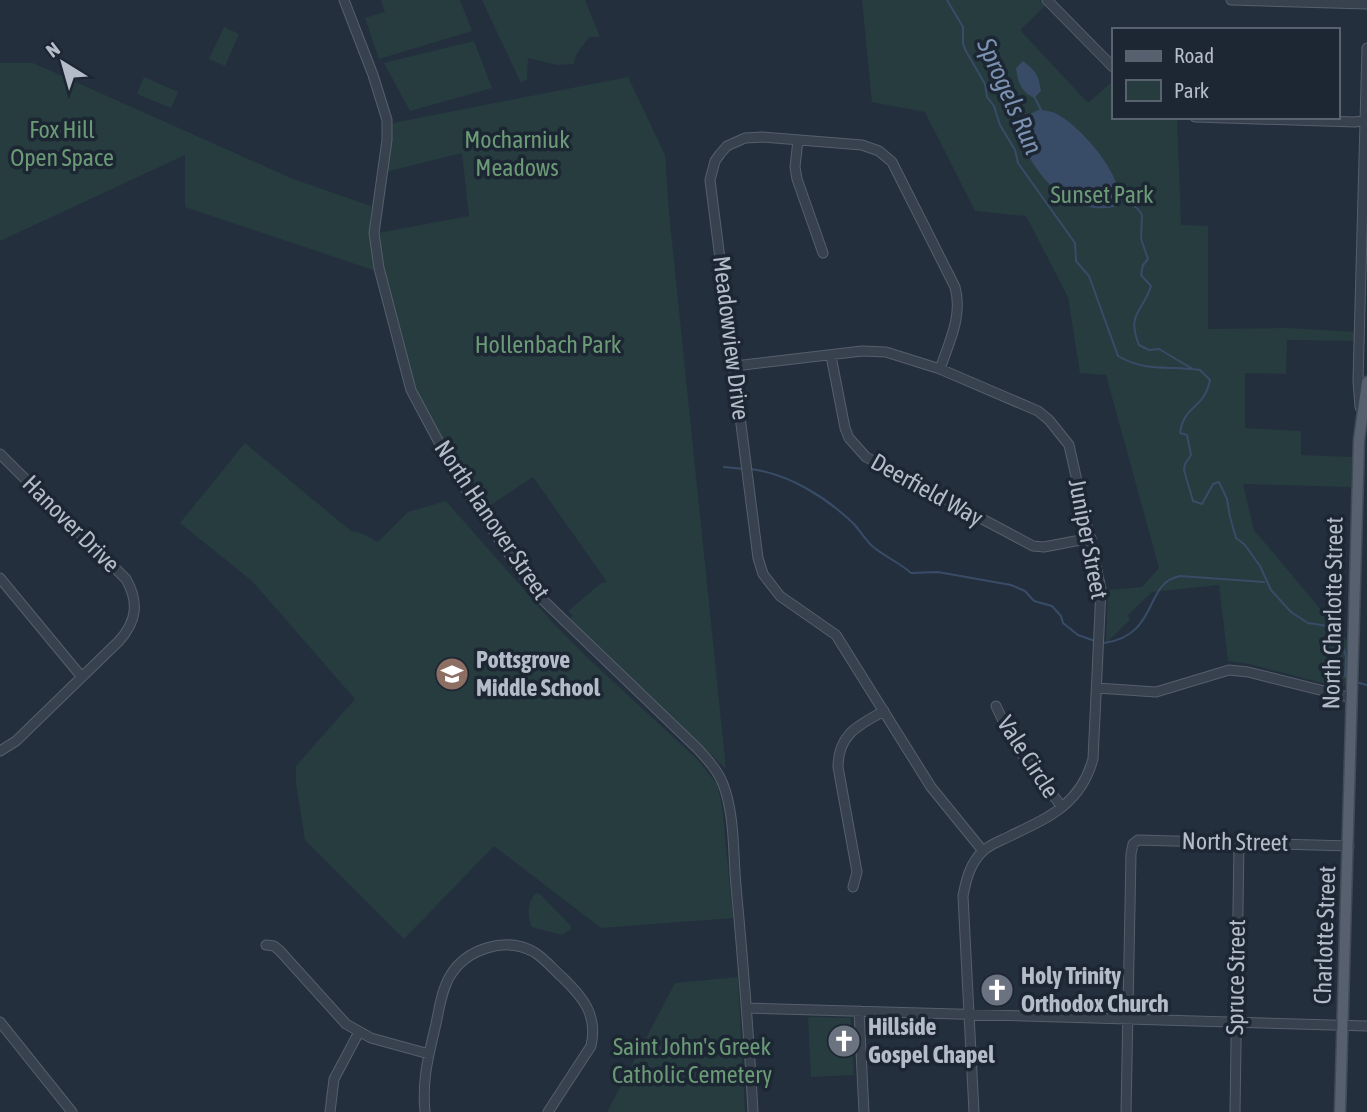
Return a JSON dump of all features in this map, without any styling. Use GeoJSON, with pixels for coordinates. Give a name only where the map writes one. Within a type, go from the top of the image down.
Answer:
{"type":"FeatureCollection","features":[{"type":"Feature","properties":{"kind":"main road","name":"North Charlotte Street"},"geometry":{"type":"LineString","coordinates":[[1349,846],[1352,670],[1363,440],[1361,416],[1367,382]]}},
{"type":"Feature","properties":{"kind":"main road","name":"Charlotte Street"},"geometry":{"type":"LineString","coordinates":[[1343,1026],[1349,846]]}},
{"type":"Feature","properties":{"kind":"main road"},"geometry":{"type":"LineString","coordinates":[[1340,1112],[1343,1026]]}},
{"type":"Feature","properties":{"kind":"street","name":"North Hanover Street"},"geometry":{"type":"LineString","coordinates":[[344,0],[387,120],[387,140],[374,233],[382,281],[411,390],[458,478],[519,569],[544,601],[698,749],[718,775],[727,797],[747,1008],[753,1112]]}},
{"type":"Feature","properties":{"kind":"street"},"geometry":{"type":"LineString","coordinates":[[1047,0],[1112,66]]}},
{"type":"Feature","properties":{"kind":"street"},"geometry":{"type":"LineString","coordinates":[[1231,0],[1367,4]]}},
{"type":"Feature","properties":{"kind":"street"},"geometry":{"type":"LineString","coordinates":[[1361,416],[1358,381],[1367,48]]}},
{"type":"Feature","properties":{"kind":"street"},"geometry":{"type":"LineString","coordinates":[[1280,119],[1366,121]]}},
{"type":"Feature","properties":{"kind":"street","name":"Meadowview Drive"},"geometry":{"type":"LineString","coordinates":[[940,369],[959,314],[958,299],[955,287],[892,162],[879,151],[862,145],[762,136],[735,141],[720,154],[710,180],[758,558],[763,574],[780,596],[836,635],[930,787],[983,850]]}},
{"type":"Feature","properties":{"kind":"street"},"geometry":{"type":"LineString","coordinates":[[798,140],[795,167],[797,179],[823,253]]}},
{"type":"Feature","properties":{"kind":"street","name":"Juniper Street"},"geometry":{"type":"LineString","coordinates":[[735,366],[862,351],[886,352],[940,369],[1025,404],[1049,420],[1069,445],[1101,589],[1093,759],[1088,778],[1078,793],[1062,807],[1048,818],[983,850]]}},
{"type":"Feature","properties":{"kind":"street","name":"Deerfield Way"},"geometry":{"type":"LineString","coordinates":[[831,356],[845,428],[849,438],[866,457],[1033,546],[1044,547],[1091,538]]}},
{"type":"Feature","properties":{"kind":"street","name":"Hanover Drive"},"geometry":{"type":"LineString","coordinates":[[0,454],[119,571],[132,589],[135,611],[128,631],[16,741],[0,751]]}},
{"type":"Feature","properties":{"kind":"street"},"geometry":{"type":"LineString","coordinates":[[0,578],[80,676]]}},
{"type":"Feature","properties":{"kind":"street"},"geometry":{"type":"LineString","coordinates":[[1097,688],[1156,692],[1229,670],[1248,672],[1352,698]]}},
{"type":"Feature","properties":{"kind":"street","name":"Vale Circle"},"geometry":{"type":"LineString","coordinates":[[996,706],[1014,744],[1062,807]]}},
{"type":"Feature","properties":{"kind":"street"},"geometry":{"type":"LineString","coordinates":[[853,887],[857,872],[838,755],[848,735],[884,711]]}},
{"type":"Feature","properties":{"kind":"street","name":"North Street"},"geometry":{"type":"LineString","coordinates":[[1128,1019],[1131,855],[1133,844],[1138,840],[1349,846]]}},
{"type":"Feature","properties":{"kind":"street","name":"Spruce Street"},"geometry":{"type":"LineString","coordinates":[[1235,1112],[1239,842]]}},
{"type":"Feature","properties":{"kind":"street"},"geometry":{"type":"LineString","coordinates":[[974,1112],[963,896],[972,866],[983,850]]}},
{"type":"Feature","properties":{"kind":"street"},"geometry":{"type":"LineString","coordinates":[[425,1112],[424,1077],[444,990],[456,968],[471,955],[500,944],[531,950],[580,995],[589,1010],[594,1035],[587,1055],[548,1112]]}},
{"type":"Feature","properties":{"kind":"street"},"geometry":{"type":"LineString","coordinates":[[265,945],[274,946],[281,951],[337,1016],[359,1032],[371,1038],[429,1054]]}},
{"type":"Feature","properties":{"kind":"street"},"geometry":{"type":"LineString","coordinates":[[747,1008],[1367,1026]]}},
{"type":"Feature","properties":{"kind":"street"},"geometry":{"type":"LineString","coordinates":[[859,1011],[864,1112]]}},
{"type":"Feature","properties":{"kind":"street"},"geometry":{"type":"LineString","coordinates":[[1126,1112],[1128,1019]]}},
{"type":"Feature","properties":{"kind":"street"},"geometry":{"type":"LineString","coordinates":[[0,1022],[72,1112]]}},
{"type":"Feature","properties":{"kind":"street"},"geometry":{"type":"LineString","coordinates":[[330,1112],[334,1079],[359,1032]]}},
{"type":"Feature","properties":{"kind":"green space"},"geometry":{"type":"Polygon","coordinates":[[[381,0],[460,0],[472,31],[379,59],[365,18],[385,12],[381,0]]]}},
{"type":"Feature","properties":{"kind":"green space"},"geometry":{"type":"Polygon","coordinates":[[[482,0],[585,0],[600,37],[589,37],[576,55],[574,64],[557,65],[528,58],[527,79],[521,83],[482,0]]]}},
{"type":"Feature","properties":{"kind":"green space","name":"Sunset Park"},"geometry":{"type":"Polygon","coordinates":[[[862,0],[1040,0],[1045,6],[1020,30],[1088,103],[1112,82],[1112,119],[1177,119],[1181,225],[1208,226],[1208,329],[1287,328],[1355,332],[1354,341],[1287,340],[1286,374],[1245,373],[1245,428],[1301,431],[1301,455],[1352,457],[1351,487],[1243,484],[1254,530],[1348,642],[1346,683],[1338,687],[1228,661],[1219,585],[1152,592],[1128,615],[1130,620],[1106,643],[1108,590],[1142,587],[1159,568],[1106,375],[1080,373],[1068,297],[1026,216],[975,211],[925,112],[872,102],[862,0]]]}},
{"type":"Feature","properties":{"kind":"green space"},"geometry":{"type":"Polygon","coordinates":[[[224,27],[239,34],[225,66],[209,59],[224,27]]]}},
{"type":"Feature","properties":{"kind":"green space"},"geometry":{"type":"Polygon","coordinates":[[[474,41],[492,88],[410,111],[384,63],[474,41]]]}},
{"type":"Feature","properties":{"kind":"green space","name":"Fox Hill Open Space"},"geometry":{"type":"Polygon","coordinates":[[[0,63],[33,63],[293,179],[371,206],[370,228],[376,271],[185,207],[185,155],[0,241],[0,63]]]}},
{"type":"Feature","properties":{"kind":"green space"},"geometry":{"type":"Polygon","coordinates":[[[144,77],[178,92],[171,108],[137,94],[144,77]]]}},
{"type":"Feature","properties":{"kind":"green space","name":"Hollenbach Park"},"geometry":{"type":"Polygon","coordinates":[[[628,77],[665,155],[726,769],[570,618],[573,616],[568,611],[601,583],[607,582],[533,477],[483,510],[457,470],[414,387],[384,275],[378,233],[469,216],[462,153],[386,172],[393,123],[628,77]]]}},
{"type":"Feature","properties":{"kind":"green space"},"geometry":{"type":"Polygon","coordinates":[[[245,443],[351,531],[378,542],[408,512],[446,501],[554,624],[697,759],[717,784],[722,806],[733,918],[601,928],[494,846],[404,939],[305,840],[296,766],[355,699],[252,581],[180,523],[245,443]]]}},
{"type":"Feature","properties":{"kind":"green space"},"geometry":{"type":"Polygon","coordinates":[[[536,893],[540,894],[571,929],[562,935],[532,927],[529,909],[536,893]]]}},
{"type":"Feature","properties":{"kind":"green space","name":"Saint John's Greek Catholic Cemetery"},"geometry":{"type":"Polygon","coordinates":[[[738,977],[745,1112],[607,1112],[675,983],[738,977]]]}},
{"type":"Feature","properties":{"kind":"green space"},"geometry":{"type":"Polygon","coordinates":[[[808,1017],[851,1018],[854,1075],[811,1077],[808,1017]]]}},
{"type":"Feature","properties":{"kind":"water"},"geometry":{"type":"Polygon","coordinates":[[[1023,61],[1039,80],[1041,91],[1034,98],[1023,89],[1018,78],[1016,68],[1023,61]]]}},
{"type":"Feature","properties":{"kind":"water"},"geometry":{"type":"Polygon","coordinates":[[[1038,110],[1053,112],[1065,119],[1088,140],[1116,182],[1118,206],[1100,208],[1083,205],[1067,198],[1040,173],[1022,141],[1018,125],[1019,120],[1038,110]]]}},
{"type":"Feature","properties":{"kind":"waterway","name":"Sprogels Run"},"geometry":{"type":"LineString","coordinates":[[947,0],[963,27],[963,44],[985,84],[987,97],[1015,150],[1018,163],[1075,243],[1076,261],[1089,276],[1118,356],[1149,367],[1200,370],[1210,380],[1203,397],[1182,424],[1180,433],[1187,435],[1191,455],[1184,470],[1193,501],[1202,504],[1213,484],[1219,482],[1227,499],[1236,538],[1245,545],[1260,566],[1271,590],[1291,612],[1308,623],[1327,626],[1340,638],[1346,657],[1345,676],[1348,679]]}},
{"type":"Feature","properties":{"kind":"waterway"},"geometry":{"type":"LineString","coordinates":[[1034,96],[1041,110]]}},
{"type":"Feature","properties":{"kind":"waterway"},"geometry":{"type":"LineString","coordinates":[[1120,196],[1142,215],[1141,239],[1148,259],[1143,265],[1141,275],[1151,286],[1137,313],[1134,326],[1139,345],[1149,350],[1159,349],[1191,368]]}},
{"type":"Feature","properties":{"kind":"waterway"},"geometry":{"type":"LineString","coordinates":[[724,467],[744,469]]}},
{"type":"Feature","properties":{"kind":"waterway"},"geometry":{"type":"LineString","coordinates":[[750,469],[793,481],[819,496],[854,524],[871,545],[911,573],[938,572],[1011,585],[1025,591],[1034,601],[1052,606],[1061,616],[1063,623],[1078,635],[1095,641]]}},
{"type":"Feature","properties":{"kind":"waterway"},"geometry":{"type":"LineString","coordinates":[[1104,643],[1122,638],[1134,630],[1143,620],[1160,588],[1180,576],[1264,582]]}},
{"type":"Feature","properties":{"kind":"waterway","name":"Sprogels Run"},"geometry":{"type":"LineString","coordinates":[[1356,682],[1367,685]]}},
{"type":"Feature","properties":{"kind":"place","name":"Pottsgrove Middle School"},"geometry":{"type":"Point","coordinates":[452,674]}},
{"type":"Feature","properties":{"kind":"place","name":"Holy Trinity Orthodox Church"},"geometry":{"type":"Point","coordinates":[997,990]}},
{"type":"Feature","properties":{"kind":"place","name":"Hillside Gospel Chapel"},"geometry":{"type":"Point","coordinates":[844,1041]}},
{"type":"Feature","properties":{"kind":"park label","name":"Mocharniuk Meadows"},"geometry":{"type":"Point","coordinates":[517,154]}}]}
